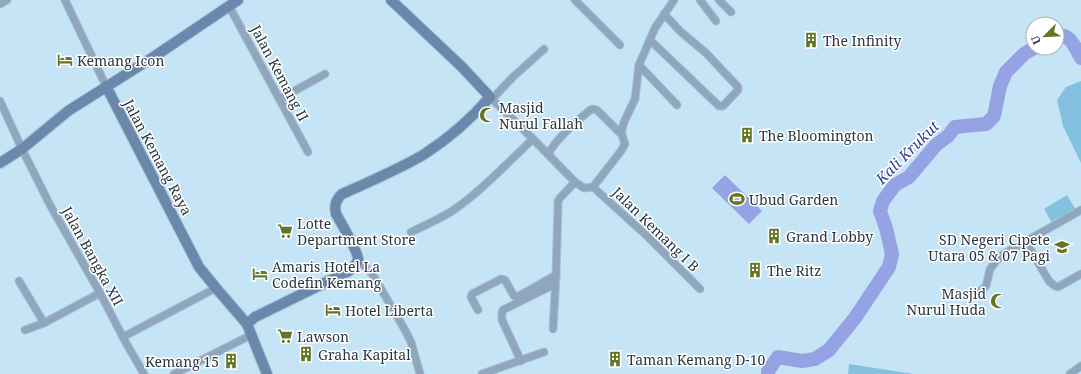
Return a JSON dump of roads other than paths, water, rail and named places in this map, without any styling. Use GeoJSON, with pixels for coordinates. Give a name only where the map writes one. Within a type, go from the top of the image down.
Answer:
{"type":"FeatureCollection","features":[{"type":"Feature","properties":{"kind":"street"},"geometry":{"type":"LineString","coordinates":[[0,4],[8,0]]}},
{"type":"Feature","properties":{"kind":"street"},"geometry":{"type":"LineString","coordinates":[[65,0],[106,86]]}},
{"type":"Feature","properties":{"kind":"street"},"geometry":{"type":"LineString","coordinates":[[0,163],[22,149],[68,111],[155,56],[238,0]]}},
{"type":"Feature","properties":{"kind":"street"},"geometry":{"type":"LineString","coordinates":[[391,0],[462,67],[575,182],[584,188],[593,187],[625,144],[622,130],[624,122],[635,99],[639,65],[650,40],[664,14],[674,0]]}},
{"type":"Feature","properties":{"kind":"street"},"geometry":{"type":"LineString","coordinates":[[575,0],[620,45]]}},
{"type":"Feature","properties":{"kind":"street"},"geometry":{"type":"LineString","coordinates":[[700,0],[716,21]]}},
{"type":"Feature","properties":{"kind":"street"},"geometry":{"type":"LineString","coordinates":[[719,0],[731,12]]}},
{"type":"Feature","properties":{"kind":"street","name":"Jalan Kemang II"},"geometry":{"type":"LineString","coordinates":[[229,6],[308,152]]}},
{"type":"Feature","properties":{"kind":"street"},"geometry":{"type":"LineString","coordinates":[[650,40],[719,106],[723,106],[738,90],[738,87],[706,53],[681,32],[664,14]]}},
{"type":"Feature","properties":{"kind":"street"},"geometry":{"type":"LineString","coordinates":[[420,374],[411,342],[373,275],[358,259],[355,249],[336,214],[335,202],[342,194],[410,162],[442,142],[544,49]]}},
{"type":"Feature","properties":{"kind":"street"},"geometry":{"type":"LineString","coordinates":[[639,65],[677,105]]}},
{"type":"Feature","properties":{"kind":"street"},"geometry":{"type":"LineString","coordinates":[[280,99],[325,74]]}},
{"type":"Feature","properties":{"kind":"street","name":"Jalan Kemang Raya"},"geometry":{"type":"LineString","coordinates":[[106,86],[199,266],[247,324],[267,374]]}},
{"type":"Feature","properties":{"kind":"street","name":"Jalan Bangka XII"},"geometry":{"type":"LineString","coordinates":[[0,101],[50,205],[144,374]]}},
{"type":"Feature","properties":{"kind":"street"},"geometry":{"type":"LineString","coordinates":[[548,154],[559,139],[590,110],[593,109],[597,110],[619,132]]}},
{"type":"Feature","properties":{"kind":"street"},"geometry":{"type":"LineString","coordinates":[[411,232],[443,216],[465,201],[533,139]]}},
{"type":"Feature","properties":{"kind":"street"},"geometry":{"type":"LineString","coordinates":[[553,329],[558,202],[575,182]]}},
{"type":"Feature","properties":{"kind":"street","name":"Jalan Kemang I B"},"geometry":{"type":"LineString","coordinates":[[593,187],[647,236],[700,289]]}},
{"type":"Feature","properties":{"kind":"street"},"geometry":{"type":"LineString","coordinates":[[976,295],[986,286],[990,269],[996,260],[1002,255],[1081,210]]}},
{"type":"Feature","properties":{"kind":"street"},"geometry":{"type":"LineString","coordinates":[[1026,242],[1048,281],[1055,286],[1058,287],[1081,274]]}},
{"type":"Feature","properties":{"kind":"street"},"geometry":{"type":"LineString","coordinates":[[247,324],[255,317],[349,271],[354,267],[358,259]]}},
{"type":"Feature","properties":{"kind":"street"},"geometry":{"type":"LineString","coordinates":[[478,310],[471,297],[472,294],[501,279],[505,280],[516,297],[556,275]]}},
{"type":"Feature","properties":{"kind":"street"},"geometry":{"type":"LineString","coordinates":[[19,281],[44,323]]}},
{"type":"Feature","properties":{"kind":"street"},"geometry":{"type":"LineString","coordinates":[[521,361],[502,320],[503,310],[555,284]]}},
{"type":"Feature","properties":{"kind":"street"},"geometry":{"type":"LineString","coordinates":[[123,337],[216,288]]}},
{"type":"Feature","properties":{"kind":"street"},"geometry":{"type":"LineString","coordinates":[[25,330],[44,323],[100,293]]}},
{"type":"Feature","properties":{"kind":"street"},"geometry":{"type":"LineString","coordinates":[[174,374],[251,335]]}},
{"type":"Feature","properties":{"kind":"street"},"geometry":{"type":"LineString","coordinates":[[482,374],[544,352]]}},
{"type":"Feature","properties":{"kind":"waterway","name":"Kali Krukut"},"geometry":{"type":"LineString","coordinates":[[1065,37],[1072,42],[1081,58]]}},
{"type":"Feature","properties":{"kind":"waterway","name":"Kali Krukut"},"geometry":{"type":"LineString","coordinates":[[768,374],[768,371],[778,357],[802,361],[815,359],[829,350],[855,318],[889,267],[892,254],[886,228],[880,211],[883,201],[895,185],[909,177],[936,145],[948,136],[955,127],[986,124],[994,116],[1000,86],[1006,72],[1025,53]]}},
{"type":"Feature","properties":{"kind":"place","name":"The Infinity"},"geometry":{"type":"Point","coordinates":[811,40]}},
{"type":"Feature","properties":{"kind":"place","name":"Kemang Icon"},"geometry":{"type":"Point","coordinates":[65,60]}},
{"type":"Feature","properties":{"kind":"place","name":"Masjid Nurul Fallah"},"geometry":{"type":"Point","coordinates":[487,115]}},
{"type":"Feature","properties":{"kind":"place","name":"The Bloomington"},"geometry":{"type":"Point","coordinates":[747,135]}},
{"type":"Feature","properties":{"kind":"place","name":"Ubud Garden"},"geometry":{"type":"Point","coordinates":[737,199]}},
{"type":"Feature","properties":{"kind":"place","name":"Lotte Department Store"},"geometry":{"type":"Point","coordinates":[285,231]}},
{"type":"Feature","properties":{"kind":"place","name":"Grand Lobby"},"geometry":{"type":"Point","coordinates":[774,236]}},
{"type":"Feature","properties":{"kind":"place","name":"SD Negeri Cipete Utara 05 & 07 Pagi"},"geometry":{"type":"Point","coordinates":[1062,247]}},
{"type":"Feature","properties":{"kind":"place","name":"The Ritz"},"geometry":{"type":"Point","coordinates":[755,270]}},
{"type":"Feature","properties":{"kind":"place","name":"Amaris Hotel La Codefin Kemang"},"geometry":{"type":"Point","coordinates":[260,274]}},
{"type":"Feature","properties":{"kind":"place","name":"Masjid Nurul Huda"},"geometry":{"type":"Point","coordinates":[998,301]}},
{"type":"Feature","properties":{"kind":"place","name":"Hotel Liberta"},"geometry":{"type":"Point","coordinates":[333,310]}},
{"type":"Feature","properties":{"kind":"place","name":"Lawson"},"geometry":{"type":"Point","coordinates":[285,336]}},
{"type":"Feature","properties":{"kind":"place","name":"Graha Kapital"},"geometry":{"type":"Point","coordinates":[306,354]}},
{"type":"Feature","properties":{"kind":"place","name":"Taman Kemang D-10"},"geometry":{"type":"Point","coordinates":[615,359]}},
{"type":"Feature","properties":{"kind":"place","name":"Kemang 15"},"geometry":{"type":"Point","coordinates":[231,361]}}]}
